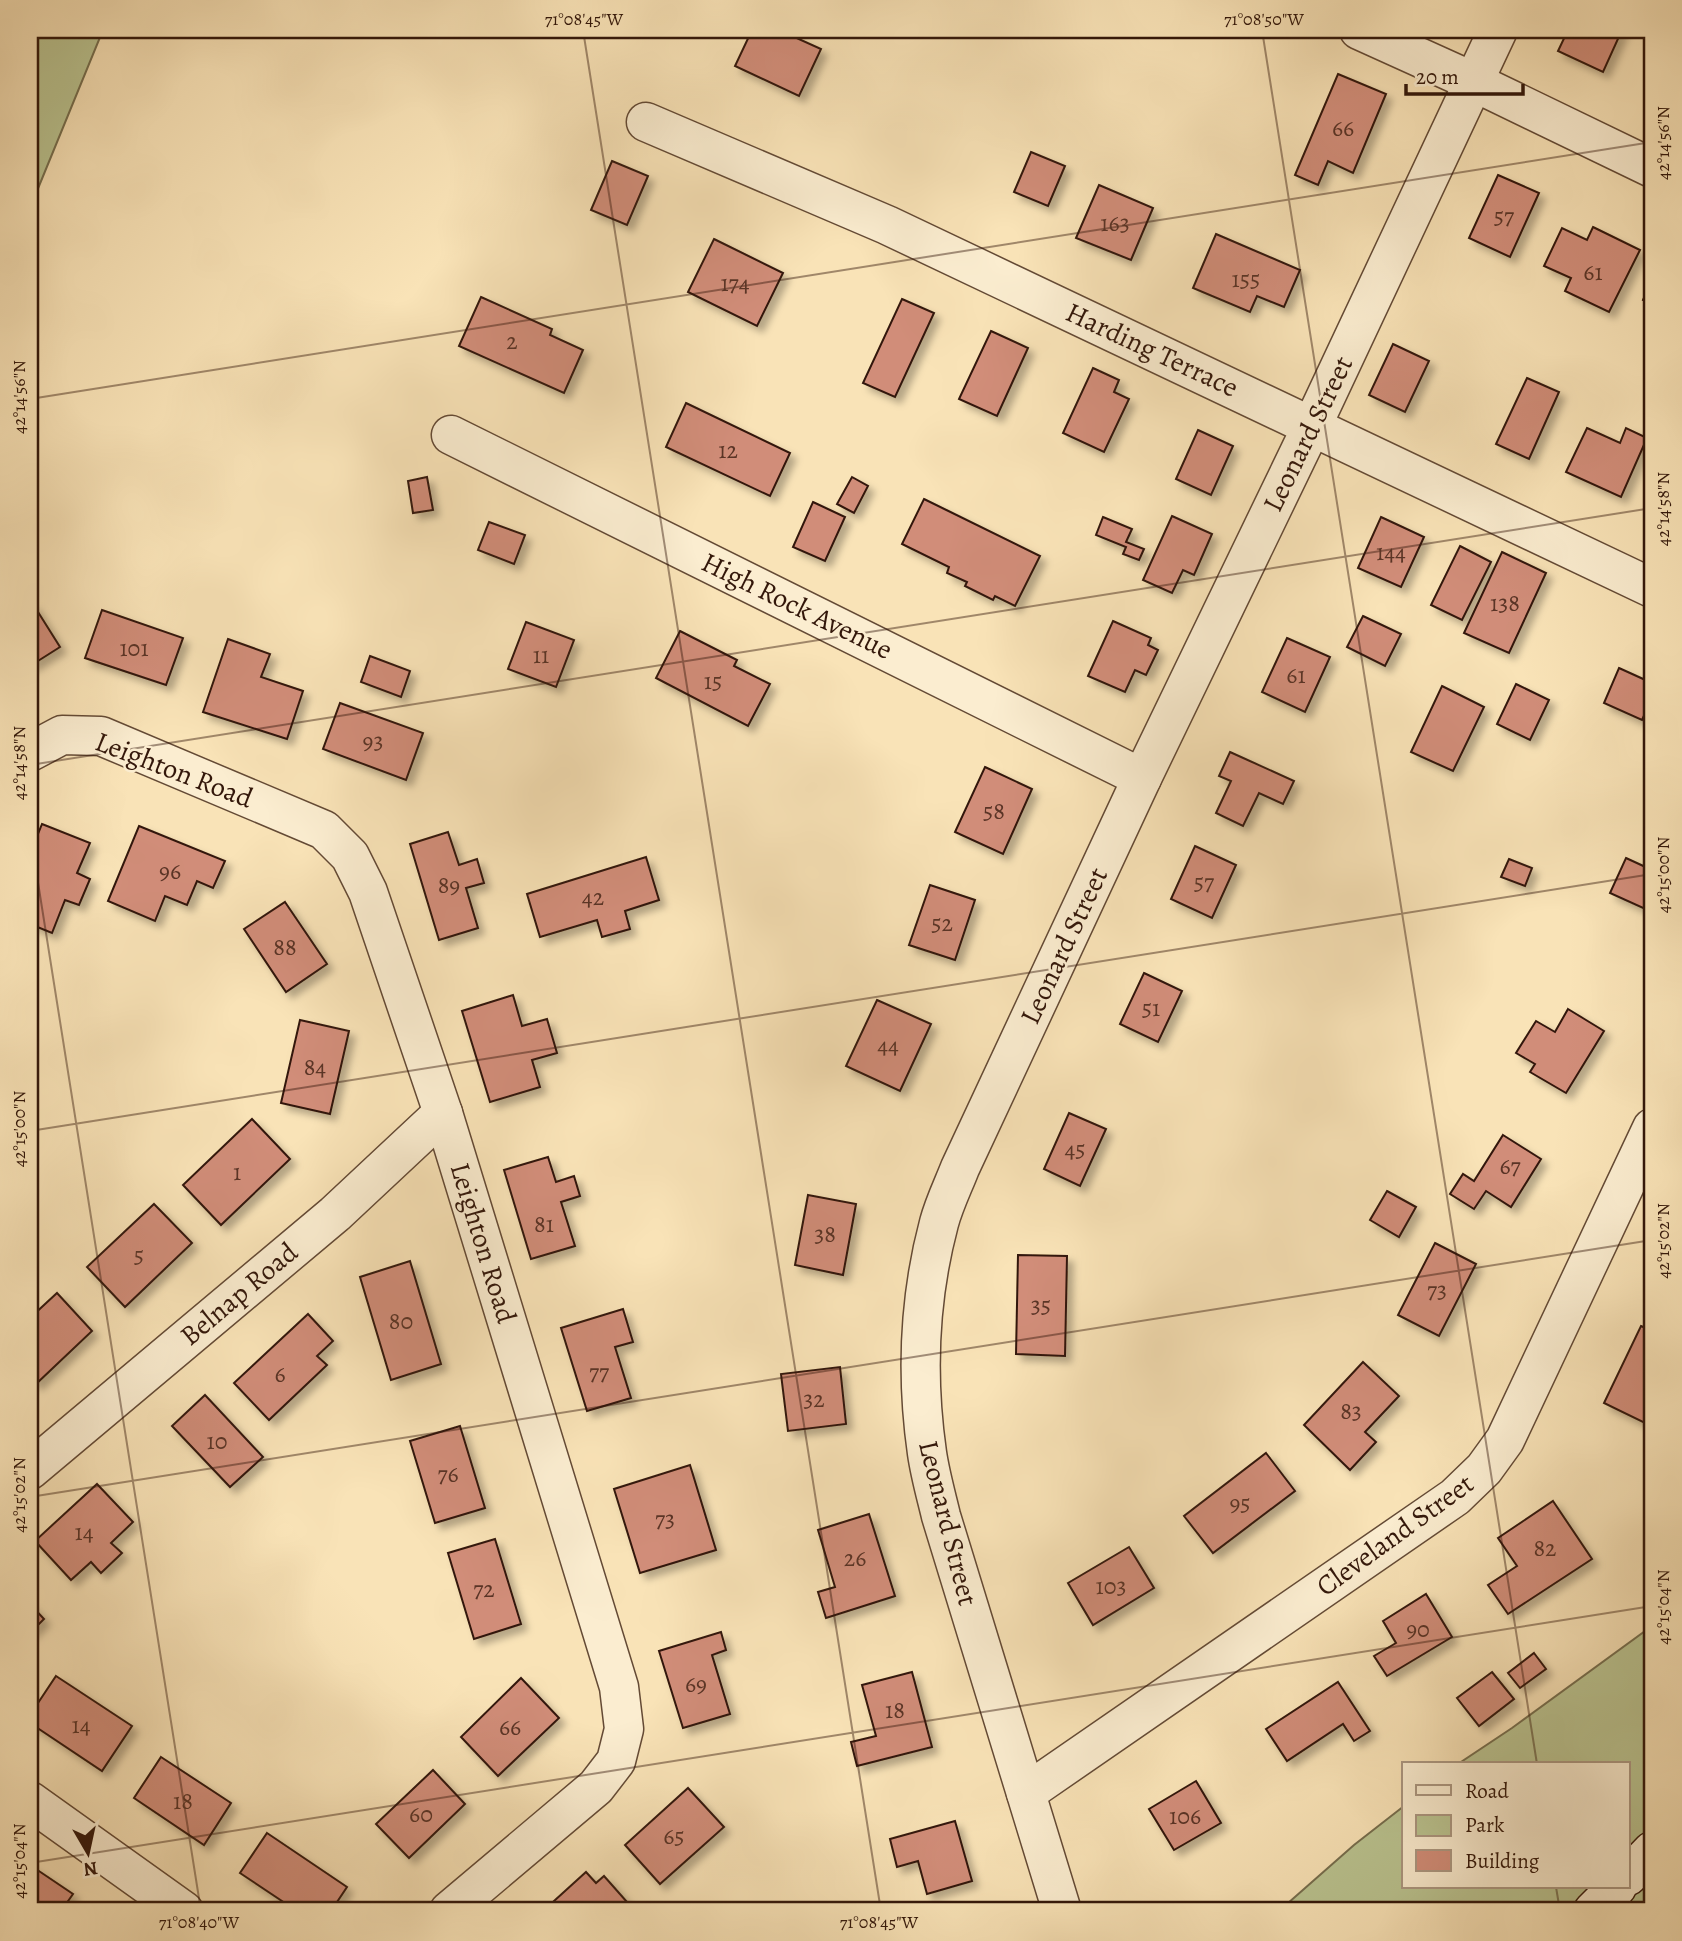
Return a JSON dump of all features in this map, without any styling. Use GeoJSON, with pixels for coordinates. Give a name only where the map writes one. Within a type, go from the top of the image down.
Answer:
{"type":"FeatureCollection","features":[{"type":"Feature","properties":{"kind":"street"},"geometry":{"type":"LineString","coordinates":[[1359,30],[1652,168]]}},
{"type":"Feature","properties":{"kind":"street","name":"Leonard Street"},"geometry":{"type":"LineString","coordinates":[[1062,1911],[941,1516],[927,1454],[921,1396],[920,1339],[925,1292],[940,1221],[960,1168],[1142,778],[1312,426],[1498,30]]}},
{"type":"Feature","properties":{"kind":"street","name":"Harding Terrace"},"geometry":{"type":"LineString","coordinates":[[646,122],[887,225],[1652,588]]}},
{"type":"Feature","properties":{"kind":"street","name":"High Rock Avenue"},"geometry":{"type":"LineString","coordinates":[[451,435],[1142,778]]}},
{"type":"Feature","properties":{"kind":"street","name":"Leighton Road"},"geometry":{"type":"LineString","coordinates":[[30,752],[62,736],[101,736],[324,830],[350,856],[368,892],[443,1112],[619,1687],[624,1730],[616,1761],[596,1787],[449,1911]]}},
{"type":"Feature","properties":{"kind":"street","name":"Belnap Road"},"geometry":{"type":"LineString","coordinates":[[30,1471],[335,1214],[443,1112]]}},
{"type":"Feature","properties":{"kind":"street","name":"Cleveland Street"},"geometry":{"type":"LineString","coordinates":[[1026,1793],[1455,1497],[1484,1469],[1505,1440],[1652,1128]]}},
{"type":"Feature","properties":{"kind":"street"},"geometry":{"type":"LineString","coordinates":[[30,1801],[184,1911]]}},
{"type":"Feature","properties":{"kind":"street"},"geometry":{"type":"LineString","coordinates":[[1630,1874],[1652,1851]]}},
{"type":"Feature","properties":{"kind":"street"},"geometry":{"type":"LineString","coordinates":[[1593,1911],[1616,1888]]}},
{"type":"Feature","properties":{"kind":"green space"},"geometry":{"type":"Polygon","coordinates":[[[30,30],[103,30],[30,208],[30,30]]]}},
{"type":"Feature","properties":{"kind":"green space"},"geometry":{"type":"Polygon","coordinates":[[[1652,1626],[1652,1911],[1279,1911],[1354,1845],[1402,1808],[1402,1888],[1630,1888],[1630,1762],[1461,1762],[1652,1626]]]}},
{"type":"Feature","properties":{"kind":"building"},"geometry":{"type":"Polygon","coordinates":[[[752,30],[779,30],[821,49],[799,96],[735,66],[752,30]]]}},
{"type":"Feature","properties":{"kind":"building"},"geometry":{"type":"Polygon","coordinates":[[[1568,30],[1622,30],[1603,72],[1558,51],[1568,30]]]}},
{"type":"Feature","properties":{"kind":"building"},"geometry":{"type":"Polygon","coordinates":[[[1338,74],[1386,94],[1353,173],[1328,161],[1318,185],[1295,175],[1338,74]]]}},
{"type":"Feature","properties":{"kind":"building"},"geometry":{"type":"Polygon","coordinates":[[[1031,152],[1065,166],[1048,206],[1014,192],[1031,152]]]}},
{"type":"Feature","properties":{"kind":"building"},"geometry":{"type":"Polygon","coordinates":[[[612,161],[648,176],[627,225],[591,210],[612,161]]]}},
{"type":"Feature","properties":{"kind":"building"},"geometry":{"type":"Polygon","coordinates":[[[1498,175],[1539,193],[1510,257],[1469,238],[1498,175]]]}},
{"type":"Feature","properties":{"kind":"building"},"geometry":{"type":"Polygon","coordinates":[[[1099,185],[1153,208],[1131,260],[1076,238],[1099,185]]]}},
{"type":"Feature","properties":{"kind":"building"},"geometry":{"type":"Polygon","coordinates":[[[1593,227],[1640,250],[1609,312],[1565,291],[1571,278],[1544,266],[1562,228],[1587,240],[1593,227]]]}},
{"type":"Feature","properties":{"kind":"building"},"geometry":{"type":"Polygon","coordinates":[[[1216,234],[1300,270],[1284,307],[1257,296],[1250,312],[1193,288],[1216,234]]]}},
{"type":"Feature","properties":{"kind":"building"},"geometry":{"type":"Polygon","coordinates":[[[714,239],[783,273],[757,326],[688,292],[714,239]]]}},
{"type":"Feature","properties":{"kind":"building"},"geometry":{"type":"Polygon","coordinates":[[[1652,279],[1652,304],[1643,300],[1652,279]]]}},
{"type":"Feature","properties":{"kind":"building"},"geometry":{"type":"Polygon","coordinates":[[[481,297],[552,329],[550,335],[583,350],[564,393],[459,346],[481,297]]]}},
{"type":"Feature","properties":{"kind":"building"},"geometry":{"type":"Polygon","coordinates":[[[902,299],[934,313],[895,397],[863,383],[902,299]]]}},
{"type":"Feature","properties":{"kind":"building"},"geometry":{"type":"Polygon","coordinates":[[[991,331],[1028,348],[997,416],[959,399],[991,331]]]}},
{"type":"Feature","properties":{"kind":"building"},"geometry":{"type":"Polygon","coordinates":[[[1393,344],[1429,361],[1405,412],[1369,395],[1393,344]]]}},
{"type":"Feature","properties":{"kind":"building"},"geometry":{"type":"Polygon","coordinates":[[[1093,368],[1119,380],[1114,392],[1129,399],[1104,452],[1063,433],[1093,368]]]}},
{"type":"Feature","properties":{"kind":"building"},"geometry":{"type":"Polygon","coordinates":[[[1527,378],[1559,392],[1529,459],[1496,444],[1527,378]]]}},
{"type":"Feature","properties":{"kind":"building"},"geometry":{"type":"Polygon","coordinates":[[[686,403],[790,453],[770,496],[666,447],[686,403]]]}},
{"type":"Feature","properties":{"kind":"building"},"geometry":{"type":"Polygon","coordinates":[[[1587,428],[1620,443],[1626,428],[1647,438],[1621,497],[1566,472],[1587,428]]]}},
{"type":"Feature","properties":{"kind":"building"},"geometry":{"type":"Polygon","coordinates":[[[1198,430],[1233,446],[1211,495],[1176,479],[1198,430]]]}},
{"type":"Feature","properties":{"kind":"building"},"geometry":{"type":"Polygon","coordinates":[[[427,477],[433,510],[413,513],[408,481],[427,477]]]}},
{"type":"Feature","properties":{"kind":"building"},"geometry":{"type":"Polygon","coordinates":[[[852,477],[868,486],[854,513],[837,504],[852,477]]]}},
{"type":"Feature","properties":{"kind":"building"},"geometry":{"type":"Polygon","coordinates":[[[924,499],[1040,556],[1015,606],[995,596],[993,600],[965,586],[967,582],[947,573],[949,567],[902,544],[924,499]]]}},
{"type":"Feature","properties":{"kind":"building"},"geometry":{"type":"Polygon","coordinates":[[[813,502],[845,517],[825,561],[793,547],[813,502]]]}},
{"type":"Feature","properties":{"kind":"building"},"geometry":{"type":"Polygon","coordinates":[[[1172,516],[1212,534],[1194,575],[1183,570],[1172,593],[1143,580],[1172,516]]]}},
{"type":"Feature","properties":{"kind":"building"},"geometry":{"type":"Polygon","coordinates":[[[1103,517],[1132,529],[1126,542],[1144,549],[1139,560],[1123,554],[1126,547],[1096,535],[1103,517]]]}},
{"type":"Feature","properties":{"kind":"building"},"geometry":{"type":"Polygon","coordinates":[[[1381,517],[1424,537],[1401,587],[1358,568],[1381,517]]]}},
{"type":"Feature","properties":{"kind":"building"},"geometry":{"type":"Polygon","coordinates":[[[489,522],[525,535],[514,564],[478,550],[489,522]]]}},
{"type":"Feature","properties":{"kind":"building"},"geometry":{"type":"Polygon","coordinates":[[[1460,546],[1491,562],[1462,620],[1431,605],[1460,546]]]}},
{"type":"Feature","properties":{"kind":"building"},"geometry":{"type":"Polygon","coordinates":[[[1502,552],[1546,573],[1509,653],[1464,633],[1502,552]]]}},
{"type":"Feature","properties":{"kind":"building"},"geometry":{"type":"Polygon","coordinates":[[[33,604],[60,647],[30,666],[30,606],[33,604]]]}},
{"type":"Feature","properties":{"kind":"building"},"geometry":{"type":"Polygon","coordinates":[[[102,610],[183,638],[166,685],[85,658],[102,610]]]}},
{"type":"Feature","properties":{"kind":"building"},"geometry":{"type":"Polygon","coordinates":[[[1363,616],[1401,634],[1385,666],[1347,647],[1363,616]]]}},
{"type":"Feature","properties":{"kind":"building"},"geometry":{"type":"Polygon","coordinates":[[[1113,621],[1151,638],[1148,645],[1158,650],[1146,675],[1135,670],[1125,692],[1088,676],[1113,621]]]}},
{"type":"Feature","properties":{"kind":"building"},"geometry":{"type":"Polygon","coordinates":[[[526,622],[574,640],[556,687],[508,669],[526,622]]]}},
{"type":"Feature","properties":{"kind":"building"},"geometry":{"type":"Polygon","coordinates":[[[680,631],[737,660],[734,666],[770,684],[748,726],[656,678],[680,631]]]}},
{"type":"Feature","properties":{"kind":"building"},"geometry":{"type":"Polygon","coordinates":[[[1287,638],[1330,657],[1305,712],[1262,692],[1287,638]]]}},
{"type":"Feature","properties":{"kind":"building"},"geometry":{"type":"Polygon","coordinates":[[[228,639],[270,654],[261,677],[303,691],[287,739],[203,712],[228,639]]]}},
{"type":"Feature","properties":{"kind":"building"},"geometry":{"type":"Polygon","coordinates":[[[370,656],[410,671],[401,697],[361,682],[370,656]]]}},
{"type":"Feature","properties":{"kind":"building"},"geometry":{"type":"Polygon","coordinates":[[[1619,668],[1652,683],[1652,698],[1642,720],[1604,703],[1619,668]]]}},
{"type":"Feature","properties":{"kind":"building"},"geometry":{"type":"Polygon","coordinates":[[[1516,684],[1549,700],[1530,740],[1497,724],[1516,684]]]}},
{"type":"Feature","properties":{"kind":"building"},"geometry":{"type":"Polygon","coordinates":[[[1442,686],[1484,707],[1453,771],[1411,752],[1442,686]]]}},
{"type":"Feature","properties":{"kind":"building"},"geometry":{"type":"Polygon","coordinates":[[[340,703],[423,733],[406,780],[323,749],[340,703]]]}},
{"type":"Feature","properties":{"kind":"building"},"geometry":{"type":"Polygon","coordinates":[[[1230,752],[1294,781],[1283,804],[1259,793],[1243,826],[1216,813],[1231,781],[1219,776],[1230,752]]]}},
{"type":"Feature","properties":{"kind":"building"},"geometry":{"type":"Polygon","coordinates":[[[985,767],[1032,789],[1003,854],[955,832],[985,767]]]}},
{"type":"Feature","properties":{"kind":"building"},"geometry":{"type":"Polygon","coordinates":[[[42,824],[90,843],[77,873],[90,879],[79,905],[65,900],[52,933],[30,924],[30,854],[42,824]]]}},
{"type":"Feature","properties":{"kind":"building"},"geometry":{"type":"Polygon","coordinates":[[[139,826],[225,861],[213,888],[197,881],[187,905],[165,896],[155,921],[108,901],[139,826]]]}},
{"type":"Feature","properties":{"kind":"building"},"geometry":{"type":"Polygon","coordinates":[[[448,832],[459,865],[477,859],[484,883],[466,888],[478,928],[439,940],[410,844],[448,832]]]}},
{"type":"Feature","properties":{"kind":"building"},"geometry":{"type":"Polygon","coordinates":[[[1195,846],[1236,865],[1212,918],[1171,899],[1195,846]]]}},
{"type":"Feature","properties":{"kind":"building"},"geometry":{"type":"Polygon","coordinates":[[[646,857],[659,900],[625,911],[630,929],[602,937],[597,920],[540,937],[527,894],[646,857]]]}},
{"type":"Feature","properties":{"kind":"building"},"geometry":{"type":"Polygon","coordinates":[[[1626,858],[1652,870],[1652,912],[1610,893],[1626,858]]]}},
{"type":"Feature","properties":{"kind":"building"},"geometry":{"type":"Polygon","coordinates":[[[1509,859],[1532,868],[1525,886],[1501,877],[1509,859]]]}},
{"type":"Feature","properties":{"kind":"building"},"geometry":{"type":"Polygon","coordinates":[[[930,885],[975,900],[955,960],[909,945],[930,885]]]}},
{"type":"Feature","properties":{"kind":"building"},"geometry":{"type":"Polygon","coordinates":[[[285,902],[327,964],[286,992],[244,929],[285,902]]]}},
{"type":"Feature","properties":{"kind":"building"},"geometry":{"type":"Polygon","coordinates":[[[1144,973],[1182,991],[1158,1042],[1120,1024],[1144,973]]]}},
{"type":"Feature","properties":{"kind":"building"},"geometry":{"type":"Polygon","coordinates":[[[513,995],[522,1026],[547,1019],[557,1053],[532,1060],[540,1087],[490,1102],[462,1011],[513,995]]]}},
{"type":"Feature","properties":{"kind":"building"},"geometry":{"type":"Polygon","coordinates":[[[877,1000],[931,1024],[900,1091],[846,1066],[877,1000]]]}},
{"type":"Feature","properties":{"kind":"building"},"geometry":{"type":"Polygon","coordinates":[[[1568,1009],[1604,1031],[1566,1093],[1530,1072],[1535,1064],[1516,1053],[1536,1021],[1555,1032],[1568,1009]]]}},
{"type":"Feature","properties":{"kind":"building"},"geometry":{"type":"Polygon","coordinates":[[[300,1020],[349,1031],[330,1114],[281,1103],[300,1020]]]}},
{"type":"Feature","properties":{"kind":"building"},"geometry":{"type":"Polygon","coordinates":[[[1069,1113],[1106,1129],[1080,1186],[1044,1169],[1069,1113]]]}},
{"type":"Feature","properties":{"kind":"building"},"geometry":{"type":"Polygon","coordinates":[[[252,1119],[290,1159],[221,1225],[183,1185],[252,1119]]]}},
{"type":"Feature","properties":{"kind":"building"},"geometry":{"type":"Polygon","coordinates":[[[1503,1135],[1541,1159],[1511,1207],[1486,1191],[1474,1209],[1450,1194],[1463,1174],[1474,1181],[1503,1135]]]}},
{"type":"Feature","properties":{"kind":"building"},"geometry":{"type":"Polygon","coordinates":[[[548,1157],[556,1182],[574,1176],[580,1196],[561,1202],[575,1246],[531,1259],[504,1170],[548,1157]]]}},
{"type":"Feature","properties":{"kind":"building"},"geometry":{"type":"Polygon","coordinates":[[[1387,1191],[1416,1207],[1399,1237],[1370,1220],[1387,1191]]]}},
{"type":"Feature","properties":{"kind":"building"},"geometry":{"type":"Polygon","coordinates":[[[808,1195],[856,1204],[843,1275],[795,1265],[808,1195]]]}},
{"type":"Feature","properties":{"kind":"building"},"geometry":{"type":"Polygon","coordinates":[[[154,1204],[192,1243],[125,1307],[87,1267],[154,1204]]]}},
{"type":"Feature","properties":{"kind":"building"},"geometry":{"type":"Polygon","coordinates":[[[1435,1243],[1476,1264],[1439,1336],[1398,1315],[1435,1243]]]}},
{"type":"Feature","properties":{"kind":"building"},"geometry":{"type":"Polygon","coordinates":[[[1018,1255],[1067,1256],[1065,1356],[1016,1354],[1018,1255]]]}},
{"type":"Feature","properties":{"kind":"building"},"geometry":{"type":"Polygon","coordinates":[[[410,1261],[441,1364],[391,1380],[360,1277],[410,1261]]]}},
{"type":"Feature","properties":{"kind":"building"},"geometry":{"type":"Polygon","coordinates":[[[57,1293],[92,1331],[36,1384],[30,1378],[30,1318],[57,1293]]]}},
{"type":"Feature","properties":{"kind":"building"},"geometry":{"type":"Polygon","coordinates":[[[623,1309],[633,1342],[615,1347],[631,1398],[587,1411],[561,1328],[623,1309]]]}},
{"type":"Feature","properties":{"kind":"building"},"geometry":{"type":"Polygon","coordinates":[[[308,1314],[333,1341],[317,1356],[327,1365],[269,1420],[234,1383],[308,1314]]]}},
{"type":"Feature","properties":{"kind":"building"},"geometry":{"type":"Polygon","coordinates":[[[1641,1326],[1652,1331],[1652,1408],[1645,1423],[1604,1403],[1641,1326]]]}},
{"type":"Feature","properties":{"kind":"building"},"geometry":{"type":"Polygon","coordinates":[[[1363,1362],[1399,1396],[1365,1432],[1376,1442],[1350,1470],[1304,1425],[1363,1362]]]}},
{"type":"Feature","properties":{"kind":"building"},"geometry":{"type":"Polygon","coordinates":[[[840,1367],[846,1424],[788,1431],[781,1374],[840,1367]]]}},
{"type":"Feature","properties":{"kind":"building"},"geometry":{"type":"Polygon","coordinates":[[[205,1395],[263,1457],[230,1487],[172,1426],[205,1395]]]}},
{"type":"Feature","properties":{"kind":"building"},"geometry":{"type":"Polygon","coordinates":[[[460,1426],[485,1508],[435,1523],[410,1441],[460,1426]]]}},
{"type":"Feature","properties":{"kind":"building"},"geometry":{"type":"Polygon","coordinates":[[[1266,1453],[1295,1491],[1213,1553],[1184,1516],[1266,1453]]]}},
{"type":"Feature","properties":{"kind":"building"},"geometry":{"type":"Polygon","coordinates":[[[690,1465],[716,1550],[640,1573],[614,1489],[690,1465]]]}},
{"type":"Feature","properties":{"kind":"building"},"geometry":{"type":"Polygon","coordinates":[[[97,1484],[133,1522],[111,1543],[122,1553],[101,1573],[91,1562],[71,1580],[35,1541],[97,1484]]]}},
{"type":"Feature","properties":{"kind":"building"},"geometry":{"type":"Polygon","coordinates":[[[1553,1501],[1592,1559],[1508,1614],[1488,1585],[1517,1566],[1498,1538],[1553,1501]]]}},
{"type":"Feature","properties":{"kind":"building"},"geometry":{"type":"Polygon","coordinates":[[[869,1514],[895,1596],[826,1618],[818,1592],[835,1587],[818,1530],[869,1514]]]}},
{"type":"Feature","properties":{"kind":"building"},"geometry":{"type":"Polygon","coordinates":[[[495,1539],[521,1624],[474,1639],[448,1553],[495,1539]]]}},
{"type":"Feature","properties":{"kind":"building"},"geometry":{"type":"Polygon","coordinates":[[[1129,1547],[1154,1588],[1093,1625],[1068,1583],[1129,1547]]]}},
{"type":"Feature","properties":{"kind":"building"},"geometry":{"type":"Polygon","coordinates":[[[1426,1594],[1452,1637],[1387,1676],[1374,1656],[1396,1643],[1383,1621],[1426,1594]]]}},
{"type":"Feature","properties":{"kind":"building"},"geometry":{"type":"Polygon","coordinates":[[[30,1604],[44,1619],[30,1633],[30,1604]]]}},
{"type":"Feature","properties":{"kind":"building"},"geometry":{"type":"Polygon","coordinates":[[[721,1632],[726,1650],[712,1655],[730,1714],[683,1728],[659,1651],[721,1632]]]}},
{"type":"Feature","properties":{"kind":"building"},"geometry":{"type":"Polygon","coordinates":[[[1534,1653],[1546,1669],[1520,1688],[1508,1673],[1534,1653]]]}},
{"type":"Feature","properties":{"kind":"building"},"geometry":{"type":"Polygon","coordinates":[[[912,1672],[932,1747],[857,1766],[851,1742],[876,1736],[862,1685],[912,1672]]]}},
{"type":"Feature","properties":{"kind":"building"},"geometry":{"type":"Polygon","coordinates":[[[1492,1672],[1514,1699],[1479,1726],[1457,1698],[1492,1672]]]}},
{"type":"Feature","properties":{"kind":"building"},"geometry":{"type":"Polygon","coordinates":[[[56,1676],[132,1726],[102,1771],[30,1723],[30,1715],[56,1676]]]}},
{"type":"Feature","properties":{"kind":"building"},"geometry":{"type":"Polygon","coordinates":[[[521,1678],[559,1718],[498,1776],[461,1737],[521,1678]]]}},
{"type":"Feature","properties":{"kind":"building"},"geometry":{"type":"Polygon","coordinates":[[[1338,1682],[1370,1731],[1354,1741],[1343,1724],[1287,1761],[1266,1729],[1338,1682]]]}},
{"type":"Feature","properties":{"kind":"building"},"geometry":{"type":"Polygon","coordinates":[[[161,1757],[231,1803],[204,1845],[134,1798],[161,1757]]]}},
{"type":"Feature","properties":{"kind":"building"},"geometry":{"type":"Polygon","coordinates":[[[433,1770],[465,1804],[409,1858],[376,1824],[433,1770]]]}},
{"type":"Feature","properties":{"kind":"building"},"geometry":{"type":"Polygon","coordinates":[[[1196,1781],[1221,1823],[1174,1850],[1149,1809],[1196,1781]]]}},
{"type":"Feature","properties":{"kind":"building"},"geometry":{"type":"Polygon","coordinates":[[[688,1788],[724,1827],[660,1884],[625,1845],[688,1788]]]}},
{"type":"Feature","properties":{"kind":"building"},"geometry":{"type":"Polygon","coordinates":[[[955,1821],[972,1881],[927,1894],[918,1861],[897,1867],[890,1839],[955,1821]]]}},
{"type":"Feature","properties":{"kind":"building"},"geometry":{"type":"Polygon","coordinates":[[[267,1833],[347,1887],[331,1911],[297,1911],[240,1873],[267,1833]]]}},
{"type":"Feature","properties":{"kind":"building"},"geometry":{"type":"Polygon","coordinates":[[[30,1865],[73,1894],[61,1911],[30,1911],[30,1865]]]}},
{"type":"Feature","properties":{"kind":"building"},"geometry":{"type":"Polygon","coordinates":[[[586,1872],[596,1883],[604,1876],[635,1911],[543,1911],[586,1872]]]}}]}
